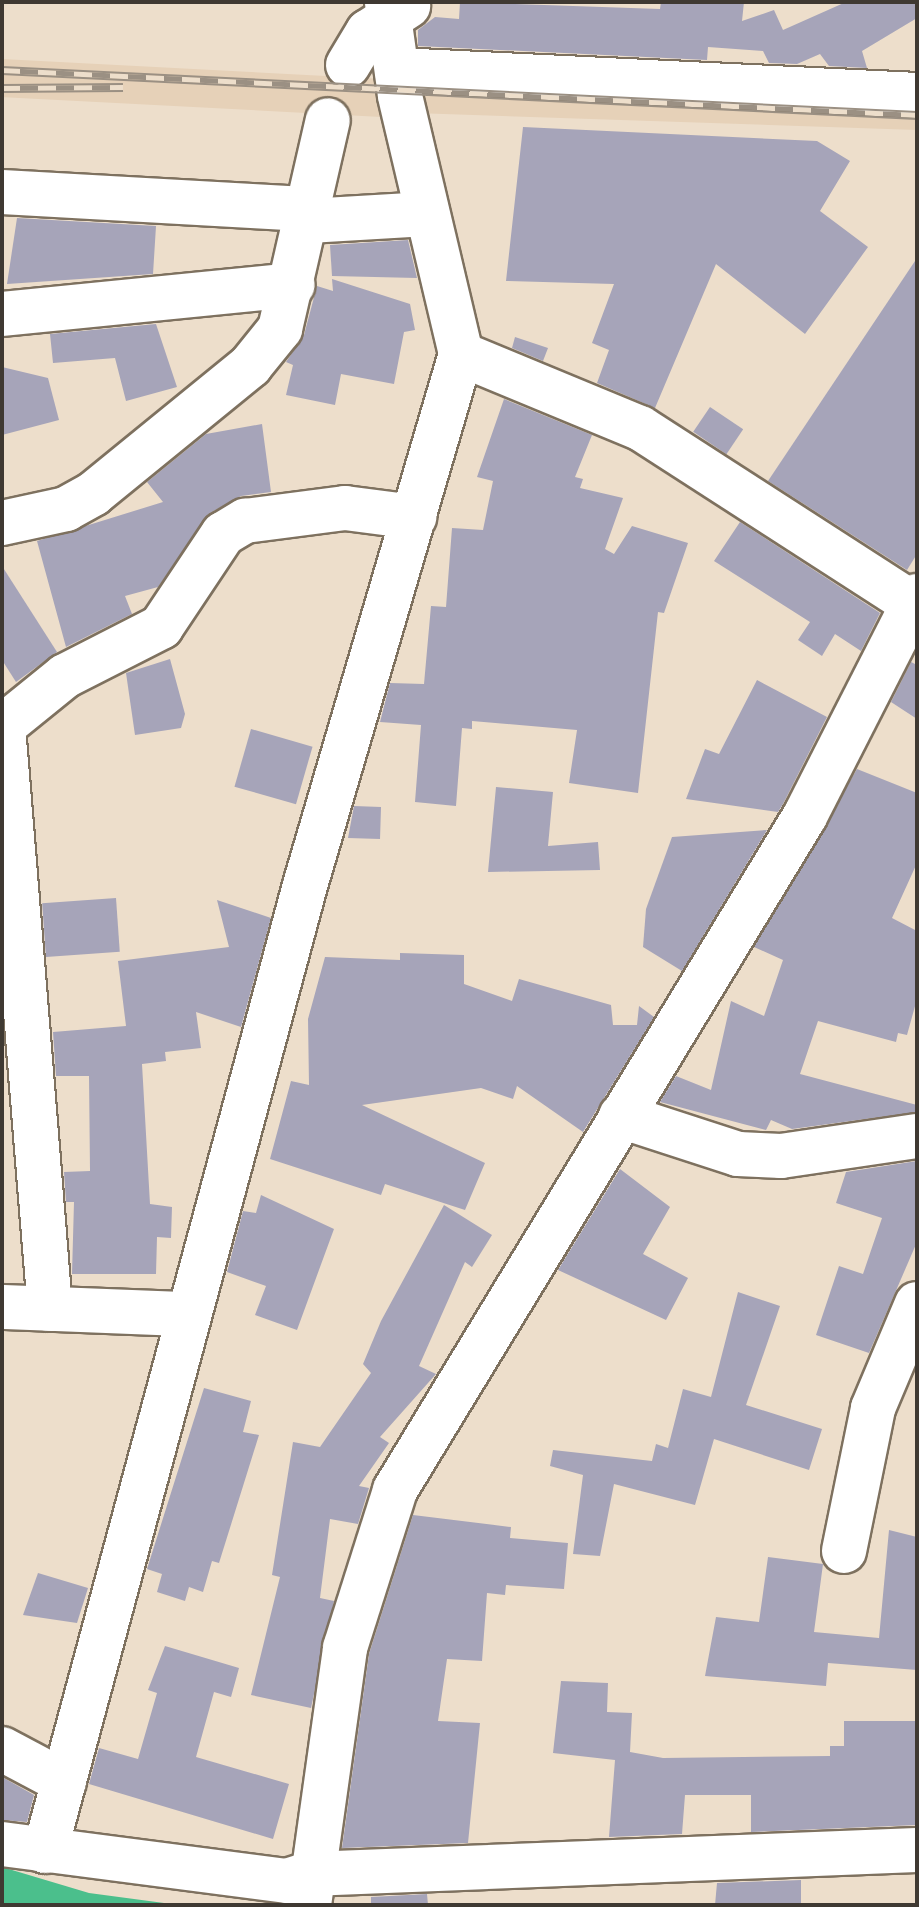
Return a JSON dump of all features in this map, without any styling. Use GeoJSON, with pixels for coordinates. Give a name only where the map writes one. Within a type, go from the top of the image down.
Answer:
{"type":"FeatureCollection","features":[{"type":"Feature","properties":{"kind":"street"},"geometry":{"type":"LineString","coordinates":[[348,65],[368,32],[397,7]]}},
{"type":"Feature","properties":{"kind":"street"},"geometry":{"type":"LineString","coordinates":[[45,1851],[186,1314],[461,354],[397,70],[397,7]]}},
{"type":"Feature","properties":{"kind":"street"},"geometry":{"type":"LineString","coordinates":[[397,70],[917,95]]}},
{"type":"Feature","properties":{"kind":"street"},"geometry":{"type":"LineString","coordinates":[[2,523],[66,509],[93,494],[250,366],[280,329],[293,285],[328,120]]}},
{"type":"Feature","properties":{"kind":"street"},"geometry":{"type":"LineString","coordinates":[[2,192],[309,215],[427,214]]}},
{"type":"Feature","properties":{"kind":"street"},"geometry":{"type":"LineString","coordinates":[[2,314],[293,285]]}},
{"type":"Feature","properties":{"kind":"street"},"geometry":{"type":"LineString","coordinates":[[309,1890],[345,1648],[395,1490],[805,816],[915,600],[640,428],[461,354]]}},
{"type":"Feature","properties":{"kind":"street"},"geometry":{"type":"LineString","coordinates":[[50,1309],[7,727],[110,650],[161,627],[223,534],[245,521],[345,508],[414,517]]}},
{"type":"Feature","properties":{"kind":"street"},"geometry":{"type":"LineString","coordinates":[[621,1116],[738,1154],[781,1156],[917,1136]]}},
{"type":"Feature","properties":{"kind":"street"},"geometry":{"type":"LineString","coordinates":[[844,1551],[873,1408],[917,1304]]}},
{"type":"Feature","properties":{"kind":"street"},"geometry":{"type":"LineString","coordinates":[[2,1307],[186,1314]]}},
{"type":"Feature","properties":{"kind":"street"},"geometry":{"type":"LineString","coordinates":[[2,1749],[64,1782]]}},
{"type":"Feature","properties":{"kind":"street"},"geometry":{"type":"LineString","coordinates":[[2,1844],[287,1881],[309,1890],[917,1850]]}},
{"type":"Feature","properties":{"kind":"shaded area"},"geometry":{"type":"Polygon","coordinates":[[[2,59],[383,79],[381,117],[2,97],[2,59]]]}},
{"type":"Feature","properties":{"kind":"shaded area"},"geometry":{"type":"Polygon","coordinates":[[[410,79],[917,103],[917,130],[414,113],[410,79]]]}},
{"type":"Feature","properties":{"kind":"green space"},"geometry":{"type":"Polygon","coordinates":[[[2,1867],[89,1893],[179,1905],[2,1905],[2,1867]]]}},
{"type":"Feature","properties":{"kind":"building"},"geometry":{"type":"Polygon","coordinates":[[[460,2],[660,9],[661,2],[744,2],[742,21],[774,10],[783,30],[846,2],[917,2],[917,18],[862,51],[867,68],[829,66],[820,54],[797,64],[769,63],[763,51],[708,47],[707,60],[418,46],[418,30],[435,17],[459,19],[460,2]]]}},
{"type":"Feature","properties":{"kind":"building"},"geometry":{"type":"Polygon","coordinates":[[[523,127],[817,141],[850,161],[820,211],[868,247],[805,334],[716,264],[655,408],[597,383],[609,350],[592,343],[614,284],[506,281],[523,127]]]}},
{"type":"Feature","properties":{"kind":"building"},"geometry":{"type":"Polygon","coordinates":[[[17,218],[156,226],[153,274],[7,284],[17,218]]]}},
{"type":"Feature","properties":{"kind":"building"},"geometry":{"type":"Polygon","coordinates":[[[408,240],[417,278],[332,276],[330,245],[408,240]]]}},
{"type":"Feature","properties":{"kind":"building"},"geometry":{"type":"Polygon","coordinates":[[[917,258],[917,554],[907,570],[768,481],[917,258]]]}},
{"type":"Feature","properties":{"kind":"building"},"geometry":{"type":"Polygon","coordinates":[[[332,279],[410,304],[415,330],[404,332],[394,384],[341,374],[335,405],[286,395],[293,365],[286,362],[304,335],[317,286],[333,291],[332,279]]]}},
{"type":"Feature","properties":{"kind":"building"},"geometry":{"type":"Polygon","coordinates":[[[156,324],[177,387],[126,401],[115,358],[53,363],[50,334],[156,324]]]}},
{"type":"Feature","properties":{"kind":"building"},"geometry":{"type":"Polygon","coordinates":[[[515,337],[548,348],[543,361],[512,348],[515,337]]]}},
{"type":"Feature","properties":{"kind":"building"},"geometry":{"type":"Polygon","coordinates":[[[2,367],[48,378],[59,420],[2,435],[2,367]]]}},
{"type":"Feature","properties":{"kind":"building"},"geometry":{"type":"Polygon","coordinates":[[[504,399],[592,435],[575,477],[583,479],[580,488],[623,498],[605,549],[614,554],[632,526],[688,543],[664,613],[658,612],[638,793],[569,783],[577,730],[472,721],[472,729],[462,728],[456,806],[415,802],[421,725],[380,722],[390,683],[424,684],[431,606],[446,607],[452,528],[483,530],[493,481],[477,477],[504,399]]]}},
{"type":"Feature","properties":{"kind":"building"},"geometry":{"type":"Polygon","coordinates":[[[710,407],[743,429],[726,454],[693,432],[710,407]]]}},
{"type":"Feature","properties":{"kind":"building"},"geometry":{"type":"Polygon","coordinates":[[[262,424],[271,492],[241,496],[210,513],[158,587],[125,596],[132,614],[66,647],[37,541],[163,502],[147,482],[206,434],[262,424]]]}},
{"type":"Feature","properties":{"kind":"building"},"geometry":{"type":"Polygon","coordinates":[[[740,522],[880,613],[861,651],[835,634],[822,656],[798,640],[810,622],[714,561],[740,522]]]}},
{"type":"Feature","properties":{"kind":"building"},"geometry":{"type":"Polygon","coordinates":[[[2,566],[57,652],[16,682],[2,660],[2,566]]]}},
{"type":"Feature","properties":{"kind":"building"},"geometry":{"type":"Polygon","coordinates":[[[170,659],[185,714],[181,728],[135,735],[126,673],[170,659]]]}},
{"type":"Feature","properties":{"kind":"building"},"geometry":{"type":"Polygon","coordinates":[[[911,662],[917,665],[917,719],[891,702],[911,662]]]}},
{"type":"Feature","properties":{"kind":"building"},"geometry":{"type":"Polygon","coordinates":[[[757,680],[827,717],[783,804],[778,812],[686,799],[705,749],[719,754],[757,680]]]}},
{"type":"Feature","properties":{"kind":"building"},"geometry":{"type":"Polygon","coordinates":[[[251,729],[313,747],[296,804],[234,787],[251,729]]]}},
{"type":"Feature","properties":{"kind":"building"},"geometry":{"type":"Polygon","coordinates":[[[857,769],[917,793],[917,863],[892,918],[917,931],[917,999],[907,1035],[898,1033],[896,1042],[818,1021],[800,1074],[917,1105],[917,1112],[792,1129],[771,1120],[766,1130],[660,1102],[676,1076],[711,1090],[731,1001],[764,1016],[783,960],[754,947],[857,769]]]}},
{"type":"Feature","properties":{"kind":"building"},"geometry":{"type":"Polygon","coordinates":[[[496,787],[553,792],[548,846],[598,842],[600,870],[488,872],[496,787]]]}},
{"type":"Feature","properties":{"kind":"building"},"geometry":{"type":"Polygon","coordinates":[[[354,806],[381,807],[380,839],[348,838],[354,806]]]}},
{"type":"Feature","properties":{"kind":"building"},"geometry":{"type":"Polygon","coordinates":[[[767,830],[682,971],[643,947],[646,909],[672,837],[767,830]]]}},
{"type":"Feature","properties":{"kind":"building"},"geometry":{"type":"Polygon","coordinates":[[[116,898],[120,952],[46,957],[42,903],[116,898]]]}},
{"type":"Feature","properties":{"kind":"building"},"geometry":{"type":"Polygon","coordinates":[[[217,900],[271,918],[241,1027],[196,1012],[201,1048],[165,1052],[166,1061],[142,1064],[150,1204],[172,1207],[171,1238],[157,1237],[156,1274],[72,1274],[74,1202],[66,1202],[64,1172],[90,1171],[89,1076],[56,1076],[53,1032],[126,1026],[118,961],[229,947],[217,900]]]}},
{"type":"Feature","properties":{"kind":"building"},"geometry":{"type":"Polygon","coordinates":[[[400,953],[464,955],[464,984],[512,1001],[519,979],[611,1005],[613,1025],[637,1025],[639,1006],[654,1017],[583,1132],[517,1086],[513,1099],[481,1088],[362,1105],[485,1163],[465,1210],[385,1184],[381,1195],[270,1159],[291,1081],[309,1085],[308,1019],[325,957],[400,960],[400,953]]]}},
{"type":"Feature","properties":{"kind":"building"},"geometry":{"type":"Polygon","coordinates":[[[917,1161],[917,1242],[869,1353],[816,1335],[839,1266],[863,1274],[882,1218],[836,1203],[846,1172],[917,1161]]]}},
{"type":"Feature","properties":{"kind":"building"},"geometry":{"type":"Polygon","coordinates":[[[620,1169],[670,1207],[643,1254],[688,1278],[666,1320],[558,1270],[620,1169]]]}},
{"type":"Feature","properties":{"kind":"building"},"geometry":{"type":"Polygon","coordinates":[[[261,1195],[334,1229],[297,1330],[255,1315],[266,1286],[227,1272],[243,1211],[256,1213],[261,1195]]]}},
{"type":"Feature","properties":{"kind":"building"},"geometry":{"type":"Polygon","coordinates":[[[444,1205],[492,1235],[472,1267],[465,1262],[419,1366],[436,1374],[380,1437],[389,1443],[359,1486],[369,1488],[358,1524],[330,1519],[320,1598],[334,1601],[311,1708],[251,1695],[280,1577],[272,1575],[293,1442],[320,1447],[371,1373],[363,1364],[381,1321],[444,1205]]]}},
{"type":"Feature","properties":{"kind":"building"},"geometry":{"type":"Polygon","coordinates":[[[738,1292],[780,1306],[746,1405],[822,1429],[809,1470],[714,1439],[695,1505],[614,1484],[600,1556],[573,1554],[583,1475],[550,1466],[553,1450],[652,1461],[656,1444],[668,1448],[683,1389],[711,1397],[738,1292]]]}},
{"type":"Feature","properties":{"kind":"building"},"geometry":{"type":"Polygon","coordinates":[[[204,1388],[251,1401],[243,1432],[259,1435],[219,1563],[212,1561],[203,1592],[189,1587],[185,1601],[157,1592],[162,1574],[147,1569],[204,1388]]]}},
{"type":"Feature","properties":{"kind":"building"},"geometry":{"type":"Polygon","coordinates":[[[413,1515],[511,1527],[510,1538],[568,1543],[564,1589],[506,1585],[505,1595],[487,1593],[482,1661],[447,1659],[438,1721],[480,1723],[468,1843],[342,1848],[369,1654],[413,1515]]]}},
{"type":"Feature","properties":{"kind":"building"},"geometry":{"type":"Polygon","coordinates":[[[889,1530],[917,1537],[917,1670],[828,1663],[826,1686],[705,1676],[716,1617],[759,1622],[768,1557],[823,1564],[814,1632],[879,1638],[889,1530]]]}},
{"type":"Feature","properties":{"kind":"building"},"geometry":{"type":"Polygon","coordinates":[[[38,1573],[88,1588],[77,1623],[23,1615],[38,1573]]]}},
{"type":"Feature","properties":{"kind":"building"},"geometry":{"type":"Polygon","coordinates":[[[165,1646],[239,1668],[231,1697],[214,1692],[196,1757],[289,1784],[273,1839],[89,1784],[99,1748],[138,1759],[157,1693],[148,1690],[165,1646]]]}},
{"type":"Feature","properties":{"kind":"building"},"geometry":{"type":"Polygon","coordinates":[[[561,1681],[608,1683],[607,1712],[632,1713],[630,1752],[663,1758],[830,1756],[830,1746],[844,1746],[844,1721],[917,1721],[917,1825],[751,1832],[751,1795],[685,1795],[682,1834],[609,1837],[615,1760],[553,1753],[561,1681]]]}},
{"type":"Feature","properties":{"kind":"building"},"geometry":{"type":"Polygon","coordinates":[[[2,1777],[34,1795],[27,1822],[2,1820],[2,1777]]]}},
{"type":"Feature","properties":{"kind":"building"},"geometry":{"type":"Polygon","coordinates":[[[801,1880],[801,1905],[715,1905],[717,1883],[801,1880]]]}},
{"type":"Feature","properties":{"kind":"building"},"geometry":{"type":"Polygon","coordinates":[[[427,1894],[428,1905],[371,1903],[371,1897],[427,1894]]]}},
{"type":"Feature","properties":{"kind":"railway"},"geometry":{"type":"LineString","coordinates":[[2,70],[917,115]]}},
{"type":"Feature","properties":{"kind":"railway"},"geometry":{"type":"LineString","coordinates":[[2,88],[123,87]]}}]}
